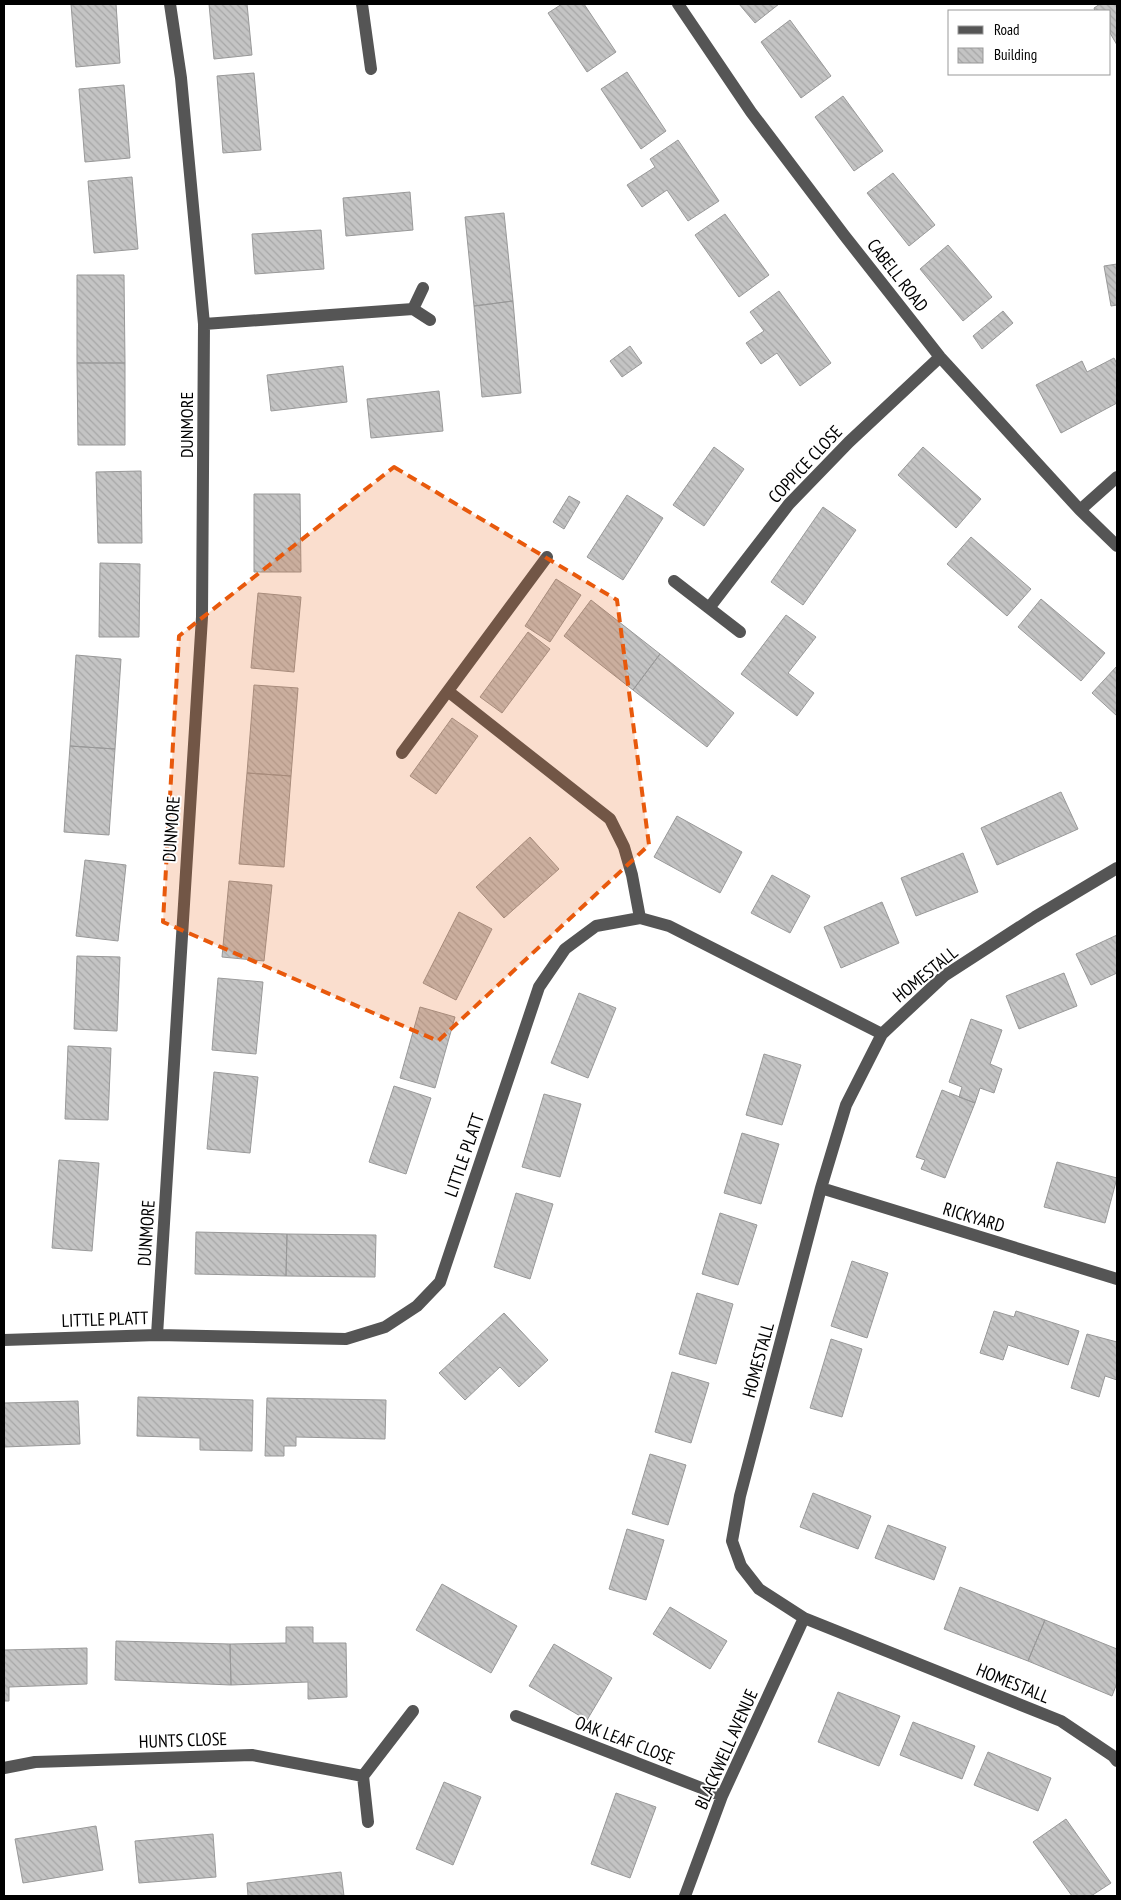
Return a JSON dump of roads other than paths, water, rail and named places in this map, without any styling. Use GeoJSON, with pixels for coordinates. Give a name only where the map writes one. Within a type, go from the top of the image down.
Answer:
{"type":"FeatureCollection","features":[{"type":"Feature","properties":{"kind":"street","name":"DUNMORE"},"geometry":{"type":"LineString","coordinates":[[157,1335],[202,617],[204,324],[181,78],[170,4]]}},
{"type":"Feature","properties":{"kind":"street"},"geometry":{"type":"LineString","coordinates":[[362,4],[371,69]]}},
{"type":"Feature","properties":{"kind":"street","name":"CABELL ROAD"},"geometry":{"type":"LineString","coordinates":[[678,4],[751,112],[940,357],[1080,510],[1117,546]]}},
{"type":"Feature","properties":{"kind":"street"},"geometry":{"type":"LineString","coordinates":[[413,309],[423,288]]}},
{"type":"Feature","properties":{"kind":"street"},"geometry":{"type":"LineString","coordinates":[[204,324],[413,309],[430,320]]}},
{"type":"Feature","properties":{"kind":"street","name":"COPPICE CLOSE"},"geometry":{"type":"LineString","coordinates":[[709,608],[788,504],[848,442],[940,357]]}},
{"type":"Feature","properties":{"kind":"street"},"geometry":{"type":"LineString","coordinates":[[1080,510],[1117,477]]}},
{"type":"Feature","properties":{"kind":"street"},"geometry":{"type":"LineString","coordinates":[[402,753],[547,557]]}},
{"type":"Feature","properties":{"kind":"street"},"geometry":{"type":"LineString","coordinates":[[674,581],[740,632]]}},
{"type":"Feature","properties":{"kind":"street"},"geometry":{"type":"LineString","coordinates":[[448,692],[610,819],[624,847],[632,874],[640,918]]}},
{"type":"Feature","properties":{"kind":"street","name":"HOMESTALL"},"geometry":{"type":"LineString","coordinates":[[1117,868],[944,976],[882,1034],[846,1105],[820,1188],[740,1496],[732,1541],[741,1566],[759,1589],[804,1618],[1061,1721],[1113,1756],[1117,1761]]}},
{"type":"Feature","properties":{"kind":"street","name":"LITTLE PLATT"},"geometry":{"type":"LineString","coordinates":[[4,1340],[157,1335],[346,1338],[386,1327],[417,1306],[440,1282],[538,988],[565,949],[596,926],[640,918],[669,926],[882,1034]]}},
{"type":"Feature","properties":{"kind":"street","name":"RICKYARD"},"geometry":{"type":"LineString","coordinates":[[820,1188],[1117,1279]]}},
{"type":"Feature","properties":{"kind":"street","name":"BLACKWELL AVENUE"},"geometry":{"type":"LineString","coordinates":[[685,1896],[722,1796],[804,1618]]}},
{"type":"Feature","properties":{"kind":"street"},"geometry":{"type":"LineString","coordinates":[[368,1822],[363,1776],[413,1712]]}},
{"type":"Feature","properties":{"kind":"street","name":"OAK LEAF CLOSE"},"geometry":{"type":"LineString","coordinates":[[516,1716],[722,1796]]}},
{"type":"Feature","properties":{"kind":"street","name":"HUNTS CLOSE"},"geometry":{"type":"LineString","coordinates":[[4,1768],[36,1762],[252,1755],[363,1776]]}}]}
